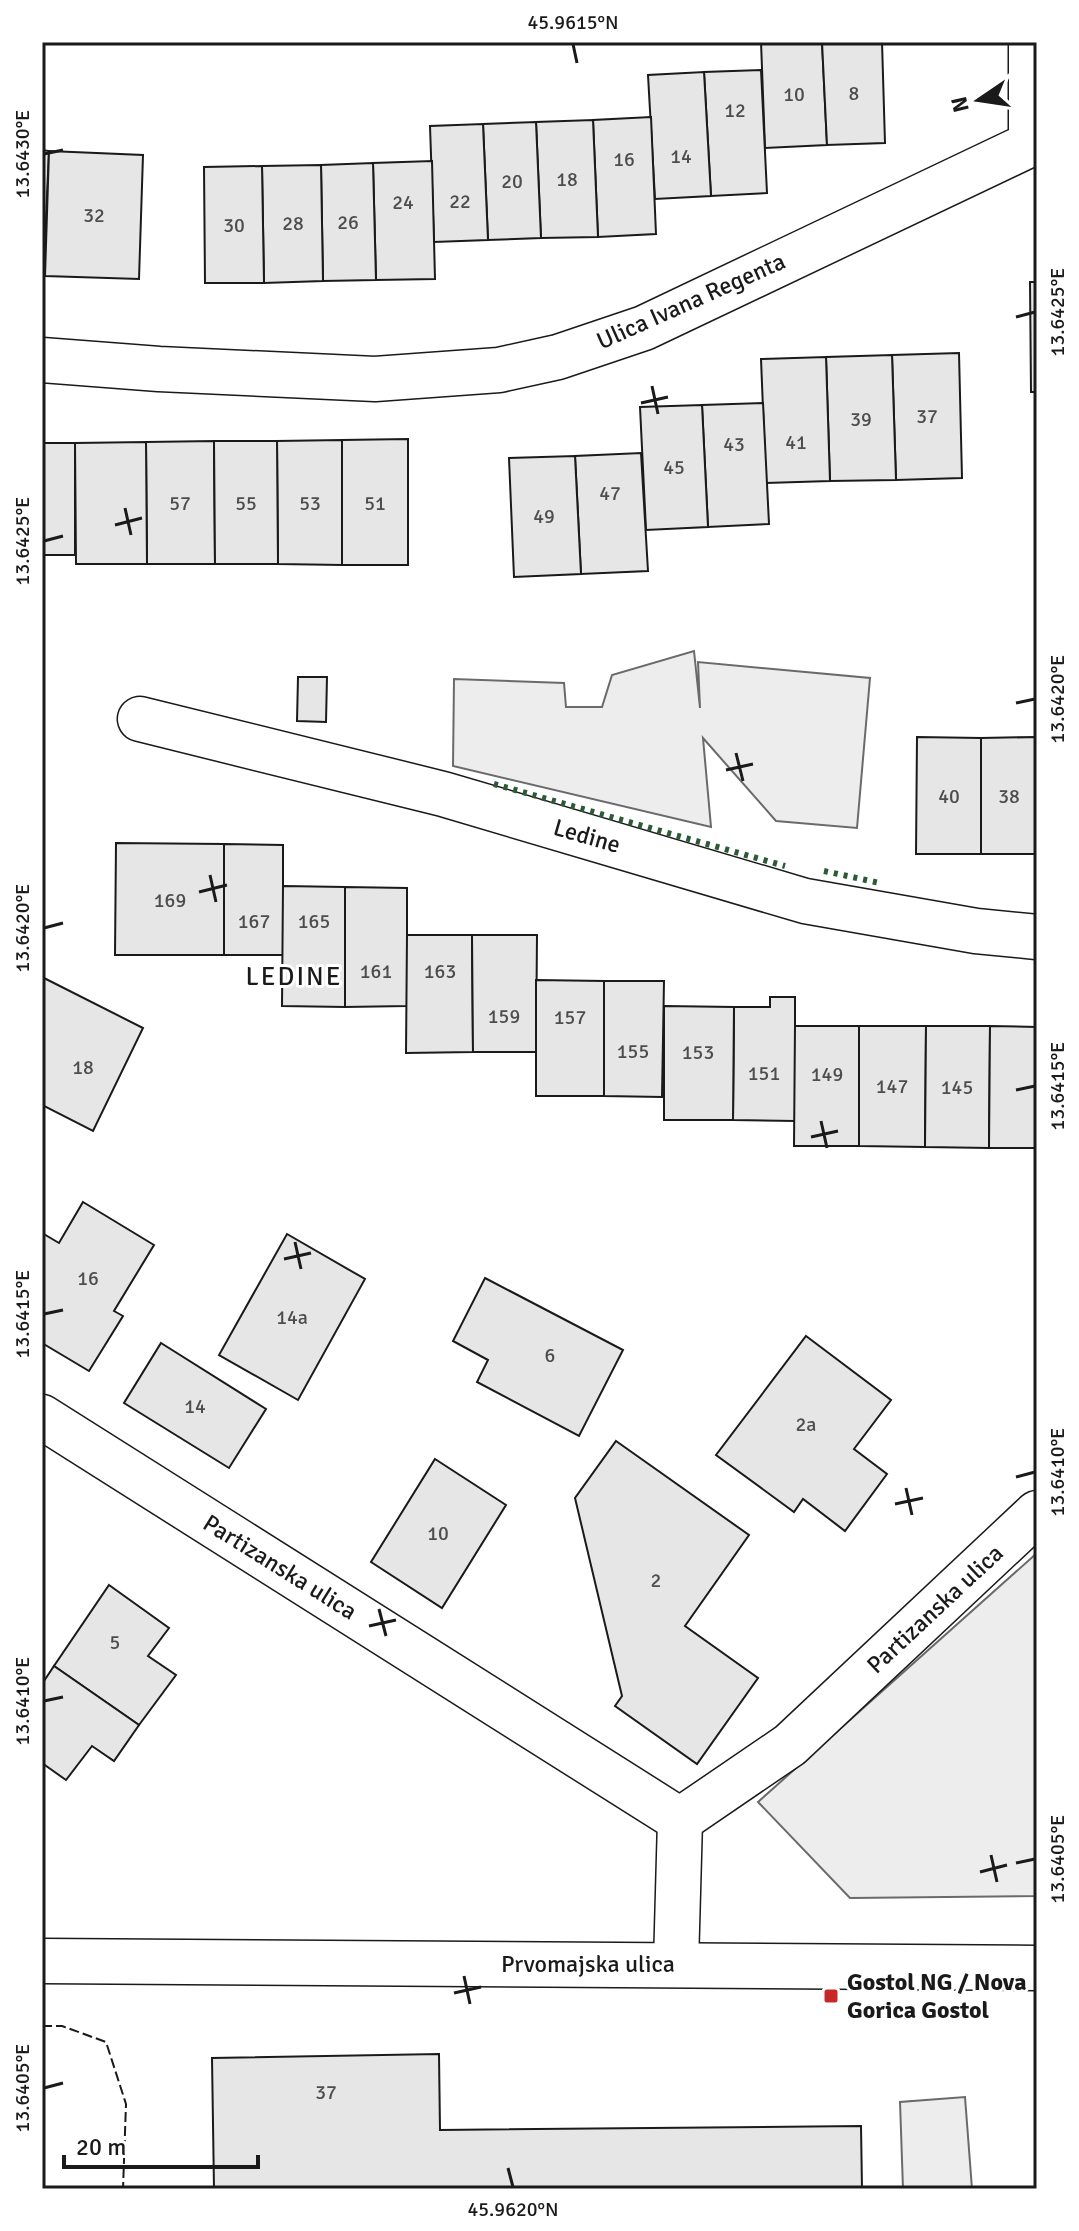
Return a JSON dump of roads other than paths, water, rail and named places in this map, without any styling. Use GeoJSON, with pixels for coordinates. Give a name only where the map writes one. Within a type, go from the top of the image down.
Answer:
{"type":"FeatureCollection","features":[{"type":"Feature","properties":{"kind":"street","name":"Ulica Ivana Regenta"},"geometry":{"type":"LineString","coordinates":[[42,360],[375,379],[499,370],[558,357],[644,328],[1034,145],[1031,42]]}},
{"type":"Feature","properties":{"kind":"street","name":"Ledine"},"geometry":{"type":"LineString","coordinates":[[140,719],[443,794],[805,901],[976,931],[1037,937]]}},
{"type":"Feature","properties":{"kind":"street","name":"Partizanska ulica"},"geometry":{"type":"LineString","coordinates":[[42,1417],[680,1820],[790,1745],[1037,1513]]}},
{"type":"Feature","properties":{"kind":"street"},"geometry":{"type":"LineString","coordinates":[[676,1964],[680,1820]]}},
{"type":"Feature","properties":{"kind":"street","name":"Prvomajska ulica"},"geometry":{"type":"LineString","coordinates":[[42,1961],[1037,1968]]}},
{"type":"Feature","properties":{"kind":"place","name":"Gostol NG / Nova Gorica Gostol"},"geometry":{"type":"Point","coordinates":[831,1996]}},
{"type":"Feature","properties":{"kind":"district","name":"LEDINE"},"geometry":{"type":"Point","coordinates":[294,977]}}]}
